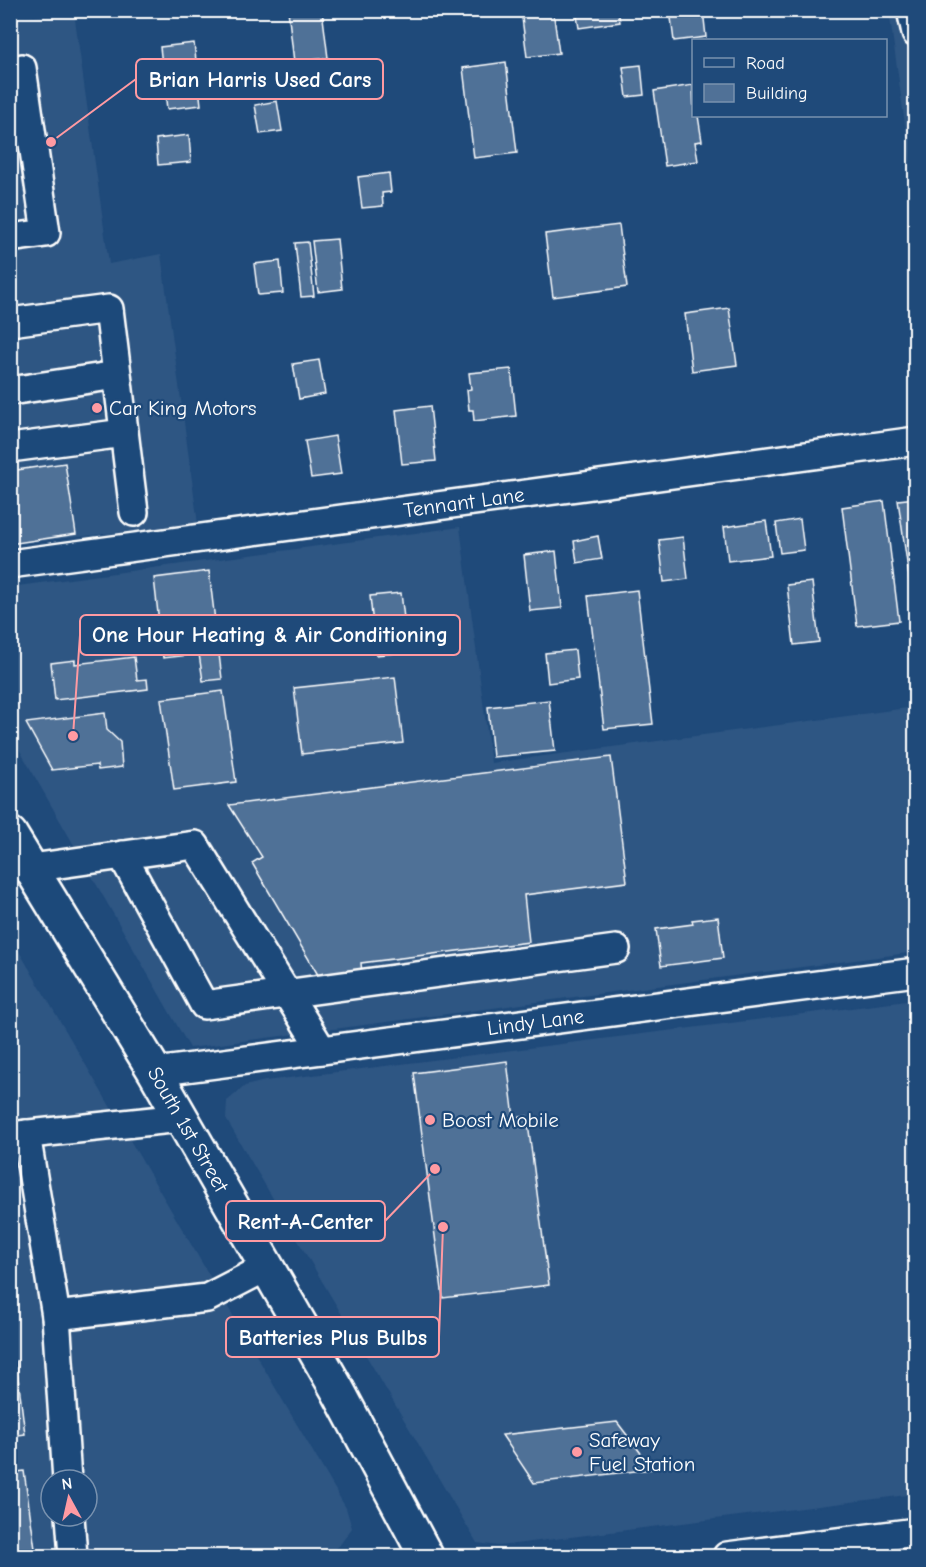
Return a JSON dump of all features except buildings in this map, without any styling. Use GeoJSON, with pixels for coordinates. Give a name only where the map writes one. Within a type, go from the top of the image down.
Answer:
{"type":"FeatureCollection","features":[{"type":"Feature","properties":{"kind":"main road","name":"South 1st Street"},"geometry":{"type":"LineString","coordinates":[[10,834],[155,1072],[337,1389],[426,1557]]}},
{"type":"Feature","properties":{"kind":"street"},"geometry":{"type":"LineString","coordinates":[[911,10],[915,33]]}},
{"type":"Feature","properties":{"kind":"street"},"geometry":{"type":"LineString","coordinates":[[10,238],[46,233],[22,68]]}},
{"type":"Feature","properties":{"kind":"street"},"geometry":{"type":"LineString","coordinates":[[10,322],[108,309],[134,512]]}},
{"type":"Feature","properties":{"kind":"street"},"geometry":{"type":"LineString","coordinates":[[10,391],[117,375]]}},
{"type":"Feature","properties":{"kind":"street"},"geometry":{"type":"LineString","coordinates":[[10,448],[124,433]]}},
{"type":"Feature","properties":{"kind":"street","name":"Tennant Lane"},"geometry":{"type":"LineString","coordinates":[[10,564],[915,441]]}},
{"type":"Feature","properties":{"kind":"street"},"geometry":{"type":"LineString","coordinates":[[31,868],[195,845],[322,1050]]}},
{"type":"Feature","properties":{"kind":"street"},"geometry":{"type":"LineString","coordinates":[[122,855],[204,1005],[616,949]]}},
{"type":"Feature","properties":{"kind":"street","name":"Lindy Lane"},"geometry":{"type":"LineString","coordinates":[[155,1072],[915,972]]}},
{"type":"Feature","properties":{"kind":"street"},"geometry":{"type":"LineString","coordinates":[[67,1468],[56,1316],[18,1135],[181,1118]]}},
{"type":"Feature","properties":{"kind":"street"},"geometry":{"type":"LineString","coordinates":[[56,1316],[207,1298],[267,1267]]}},
{"type":"Feature","properties":{"kind":"street"},"geometry":{"type":"LineString","coordinates":[[71,1528],[73,1557]]}},
{"type":"Feature","properties":{"kind":"street"},"geometry":{"type":"LineString","coordinates":[[735,1556],[915,1532]]}},
{"type":"Feature","properties":{"kind":"shaded area"},"geometry":{"type":"Polygon","coordinates":[[[889,11],[915,11],[915,195],[889,11]]]}},
{"type":"Feature","properties":{"kind":"shaded area","name":"Car King Motors"},"geometry":{"type":"Polygon","coordinates":[[[74,12],[109,264],[161,254],[198,524],[11,544],[10,20],[74,12]]]}},
{"type":"Feature","properties":{"kind":"shaded area"},"geometry":{"type":"Polygon","coordinates":[[[460,527],[491,763],[915,707],[915,952],[190,1048],[11,735],[10,587],[460,527]]]}},
{"type":"Feature","properties":{"kind":"shaded area"},"geometry":{"type":"Polygon","coordinates":[[[10,936],[346,1508],[352,1528],[339,1546],[324,1556],[11,1556],[10,936]]]}},
{"type":"Feature","properties":{"kind":"shaded area"},"geometry":{"type":"Polygon","coordinates":[[[915,1000],[915,1494],[499,1546],[477,1543],[226,1119],[227,1101],[245,1086],[265,1081],[915,1000]]]}},
{"type":"Feature","properties":{"kind":"place","name":"Brian Harris Used Cars"},"geometry":{"type":"Point","coordinates":[51,142]}},
{"type":"Feature","properties":{"kind":"place","name":"Car King Motors"},"geometry":{"type":"Point","coordinates":[97,408]}},
{"type":"Feature","properties":{"kind":"place","name":"One Hour Heating & Air Conditioning"},"geometry":{"type":"Point","coordinates":[73,736]}},
{"type":"Feature","properties":{"kind":"place","name":"Boost Mobile"},"geometry":{"type":"Point","coordinates":[430,1120]}},
{"type":"Feature","properties":{"kind":"place","name":"Rent-A-Center"},"geometry":{"type":"Point","coordinates":[435,1169]}},
{"type":"Feature","properties":{"kind":"place","name":"Batteries Plus Bulbs"},"geometry":{"type":"Point","coordinates":[443,1227]}},
{"type":"Feature","properties":{"kind":"place","name":"Safeway Fuel Station"},"geometry":{"type":"Point","coordinates":[577,1452]}}]}
